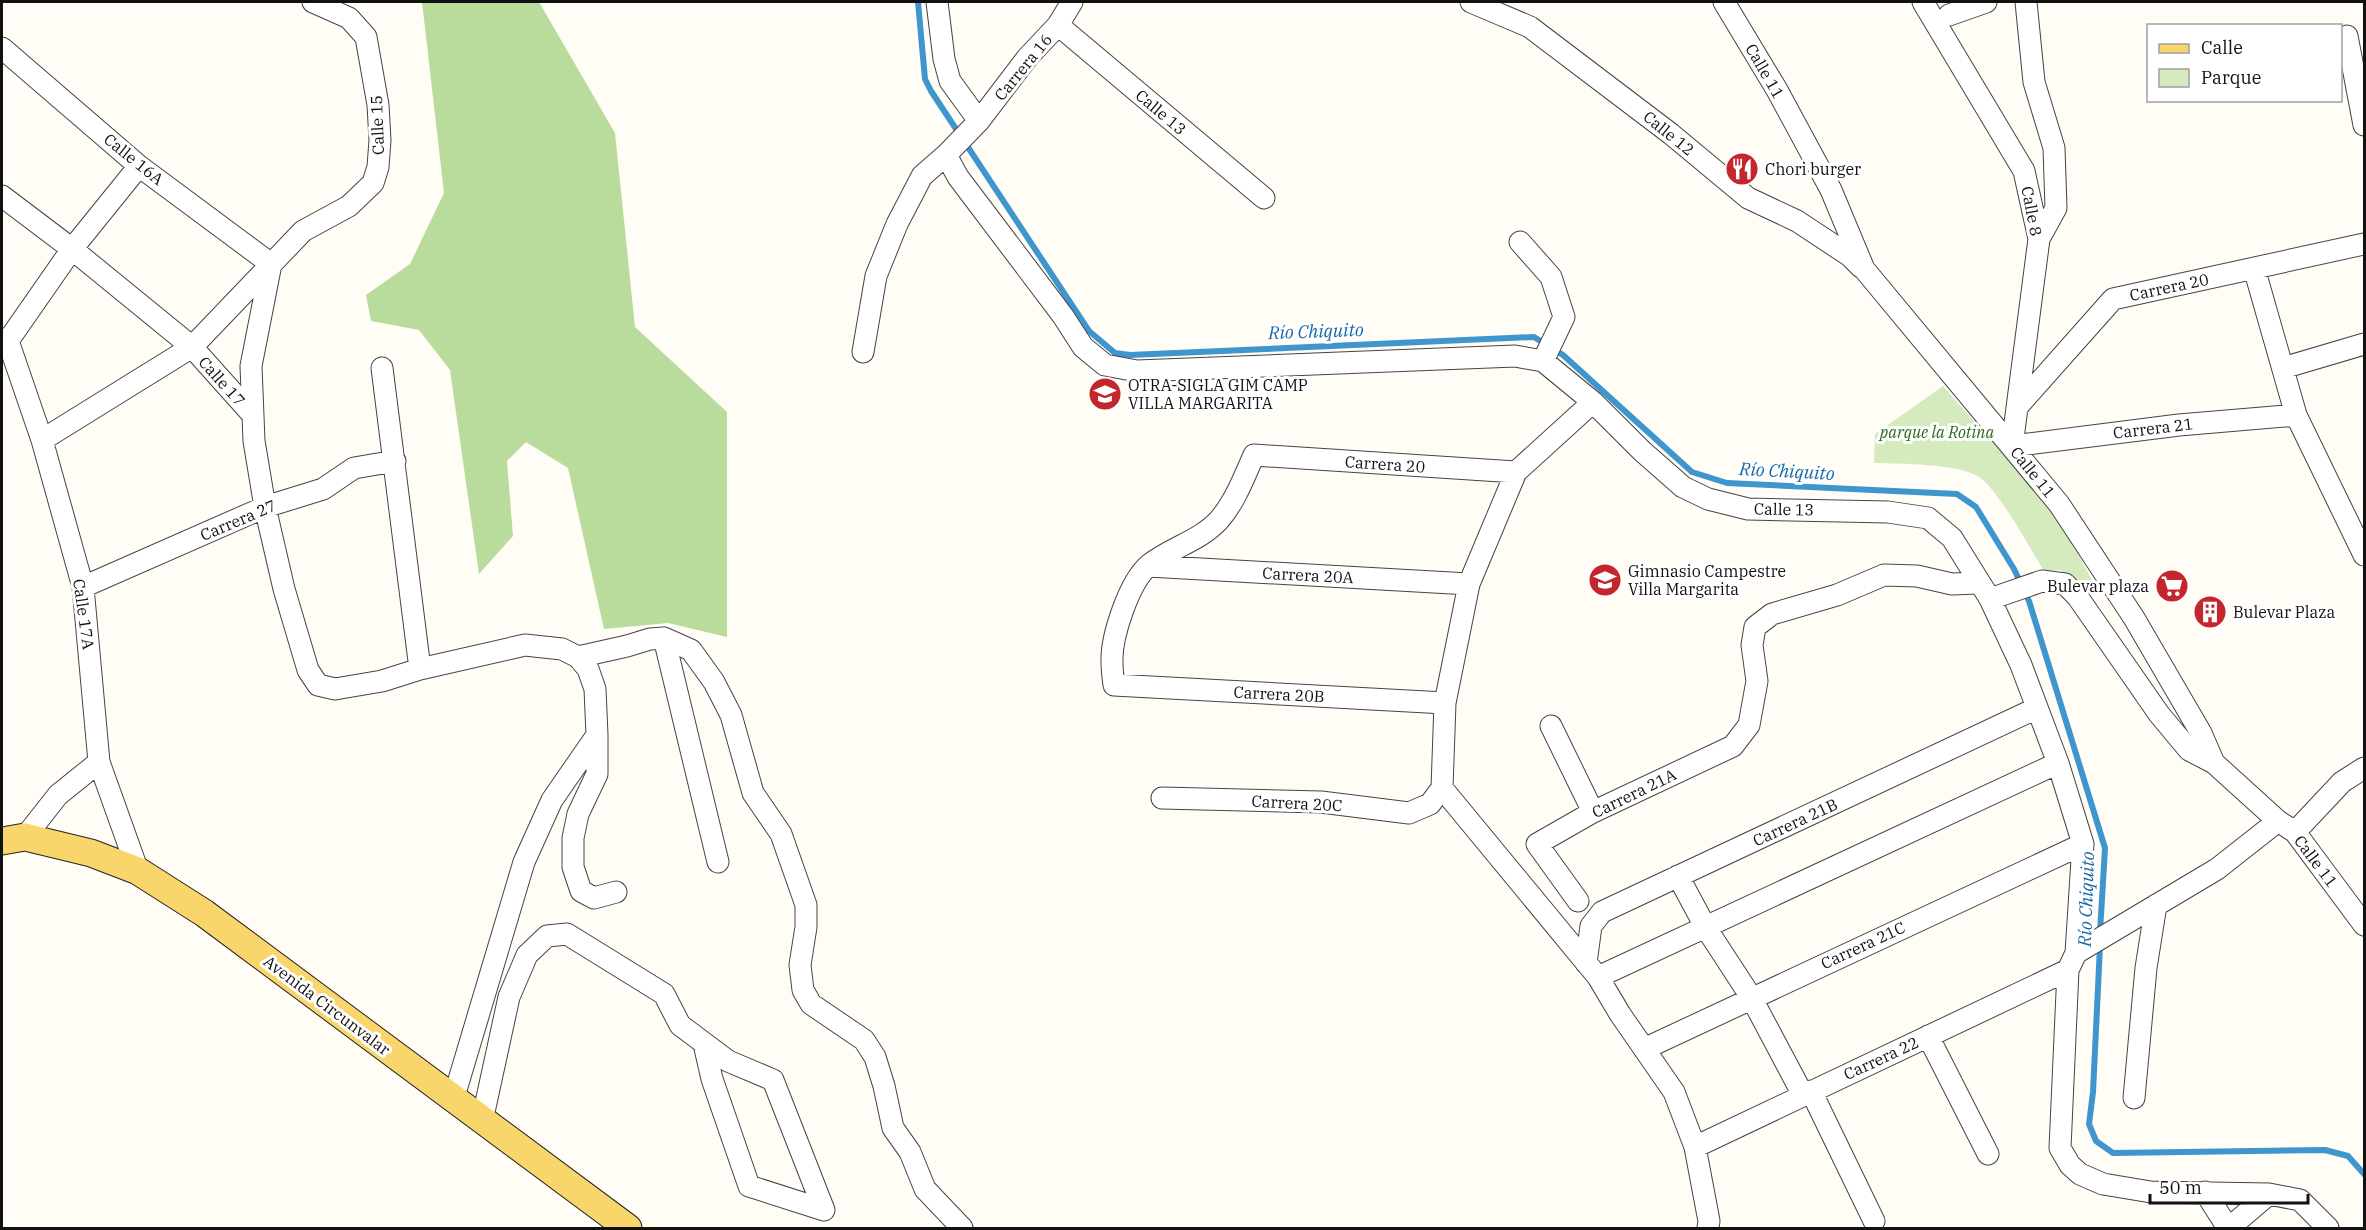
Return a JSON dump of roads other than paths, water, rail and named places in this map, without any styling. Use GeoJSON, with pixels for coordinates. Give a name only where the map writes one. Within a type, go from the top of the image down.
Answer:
{"type":"FeatureCollection","features":[{"type":"Feature","properties":{"kind":"main road","name":"Avenida Circunvalar"},"geometry":{"type":"LineString","coordinates":[[13,839],[91,853],[138,871],[204,913],[627,1228]]}},
{"type":"Feature","properties":{"kind":"street","name":"Calle 15"},"geometry":{"type":"LineString","coordinates":[[42,440],[192,347],[303,231],[349,206],[373,183],[378,167],[380,140],[378,105],[366,37],[349,18],[313,2]]}},
{"type":"Feature","properties":{"kind":"street"},"geometry":{"type":"LineString","coordinates":[[937,2],[944,59],[963,137],[958,177],[1063,316],[1083,347],[1105,365],[1137,371],[1515,356],[1546,358],[1564,316],[1551,277],[1520,242]]}},
{"type":"Feature","properties":{"kind":"street","name":"Carrera 16"},"geometry":{"type":"LineString","coordinates":[[863,352],[876,276],[897,224],[922,176],[963,137],[1027,58],[1058,25],[1072,2]]}},
{"type":"Feature","properties":{"kind":"street","name":"Calle 12"},"geometry":{"type":"LineString","coordinates":[[1471,2],[1530,27],[1671,134],[1748,198],[1797,221],[1850,256],[1864,269]]}},
{"type":"Feature","properties":{"kind":"street","name":"Calle 11"},"geometry":{"type":"LineString","coordinates":[[1724,2],[1777,90],[1831,190],[1864,269],[2059,504],[2134,618],[2201,734],[2214,763],[2286,826],[2364,925]]}},
{"type":"Feature","properties":{"kind":"street","name":"Calle 8"},"geometry":{"type":"LineString","coordinates":[[1923,2],[2024,171],[2039,239],[2012,446]]}},
{"type":"Feature","properties":{"kind":"street"},"geometry":{"type":"LineString","coordinates":[[1949,15],[1986,2]]}},
{"type":"Feature","properties":{"kind":"street"},"geometry":{"type":"LineString","coordinates":[[2026,2],[2034,82],[2054,148],[2056,208],[2039,239]]}},
{"type":"Feature","properties":{"kind":"street","name":"Calle 13"},"geometry":{"type":"LineString","coordinates":[[1058,25],[1264,198]]}},
{"type":"Feature","properties":{"kind":"street"},"geometry":{"type":"LineString","coordinates":[[2347,36],[2364,125]]}},
{"type":"Feature","properties":{"kind":"street","name":"Calle 16A"},"geometry":{"type":"LineString","coordinates":[[2,48],[139,166],[271,264]]}},
{"type":"Feature","properties":{"kind":"street"},"geometry":{"type":"LineString","coordinates":[[5,340],[72,249],[139,166]]}},
{"type":"Feature","properties":{"kind":"street","name":"Calle 17"},"geometry":{"type":"LineString","coordinates":[[2,195],[192,347],[252,414],[265,507],[284,589],[308,670],[318,685],[335,689],[382,681],[420,669]]}},
{"type":"Feature","properties":{"kind":"street","name":"Carrera 20"},"geometry":{"type":"LineString","coordinates":[[2018,406],[2113,299],[2364,244]]}},
{"type":"Feature","properties":{"kind":"street"},"geometry":{"type":"LineString","coordinates":[[252,414],[251,366],[271,264]]}},
{"type":"Feature","properties":{"kind":"street"},"geometry":{"type":"LineString","coordinates":[[2254,268],[2296,415],[2364,555]]}},
{"type":"Feature","properties":{"kind":"street","name":"Calle 17A"},"geometry":{"type":"LineString","coordinates":[[5,340],[42,440],[83,587],[99,762],[138,871]]}},
{"type":"Feature","properties":{"kind":"street"},"geometry":{"type":"LineString","coordinates":[[2283,368],[2364,344]]}},
{"type":"Feature","properties":{"kind":"street","name":"Calle 13"},"geometry":{"type":"LineString","coordinates":[[1546,358],[1642,452],[1683,487],[1708,499],[1748,509],[1888,512],[1928,518],[1952,538],[1993,591],[2058,763],[2083,844]]}},
{"type":"Feature","properties":{"kind":"street"},"geometry":{"type":"LineString","coordinates":[[382,368],[420,669],[525,645],[562,649],[578,657],[588,669],[596,689],[597,774],[578,814],[573,838],[573,867],[582,891],[594,898],[616,892]]}},
{"type":"Feature","properties":{"kind":"street"},"geometry":{"type":"LineString","coordinates":[[1593,402],[1516,472],[1469,584],[1444,703],[1436,796],[1592,970],[1674,1092],[1695,1147],[1709,1221],[1708,1228]]}},
{"type":"Feature","properties":{"kind":"street","name":"Carrera 21"},"geometry":{"type":"LineString","coordinates":[[2012,446],[2179,424],[2296,415]]}},
{"type":"Feature","properties":{"kind":"street","name":"Carrera 20"},"geometry":{"type":"LineString","coordinates":[[1148,566],[1193,540],[1219,520],[1236,494],[1254,455],[1516,472]]}},
{"type":"Feature","properties":{"kind":"street","name":"Carrera 27"},"geometry":{"type":"LineString","coordinates":[[83,587],[265,507],[323,489],[354,468],[395,461]]}},
{"type":"Feature","properties":{"kind":"street","name":"Carrera 20A"},"geometry":{"type":"LineString","coordinates":[[1148,566],[1469,584]]}},
{"type":"Feature","properties":{"kind":"street","name":"Carrera 20B"},"geometry":{"type":"LineString","coordinates":[[1148,566],[1132,587],[1117,629],[1111,661],[1114,686],[1444,703]]}},
{"type":"Feature","properties":{"kind":"street","name":"Carrera 21A"},"geometry":{"type":"LineString","coordinates":[[1578,901],[1537,844],[1593,812],[1733,746],[1749,725],[1757,681],[1752,645],[1755,627],[1772,614],[1837,595],[1884,575],[1917,576],[1993,591]]}},
{"type":"Feature","properties":{"kind":"street"},"geometry":{"type":"LineString","coordinates":[[1993,591],[2042,581],[2065,584],[2077,596],[2159,714],[2189,750],[2214,763]]}},
{"type":"Feature","properties":{"kind":"street"},"geometry":{"type":"LineString","coordinates":[[578,657],[650,639],[664,638],[692,650],[714,682],[731,715],[753,793],[781,834],[806,905],[806,927],[800,965],[803,990],[811,1004],[864,1040],[875,1057],[893,1128],[910,1152],[925,1189],[962,1228]]}},
{"type":"Feature","properties":{"kind":"street"},"geometry":{"type":"LineString","coordinates":[[664,638],[718,862]]}},
{"type":"Feature","properties":{"kind":"street","name":"Carrera 21B"},"geometry":{"type":"LineString","coordinates":[[1592,970],[1591,926],[1602,912],[2037,708]]}},
{"type":"Feature","properties":{"kind":"street"},"geometry":{"type":"LineString","coordinates":[[1551,726],[1593,812]]}},
{"type":"Feature","properties":{"kind":"street"},"geometry":{"type":"LineString","coordinates":[[453,1100],[524,861],[552,800],[597,735]]}},
{"type":"Feature","properties":{"kind":"street"},"geometry":{"type":"LineString","coordinates":[[13,839],[58,795],[99,762]]}},
{"type":"Feature","properties":{"kind":"street"},"geometry":{"type":"LineString","coordinates":[[1592,970],[1706,928],[2058,763]]}},
{"type":"Feature","properties":{"kind":"street"},"geometry":{"type":"LineString","coordinates":[[2286,826],[2342,782],[2364,768]]}},
{"type":"Feature","properties":{"kind":"street","name":"Carrera 20C"},"geometry":{"type":"LineString","coordinates":[[1162,798],[1321,802],[1409,813],[1436,796]]}},
{"type":"Feature","properties":{"kind":"street","name":"Carrera 22"},"geometry":{"type":"LineString","coordinates":[[1695,1147],[1929,1036],[2077,957],[2127,922],[2286,826]]}},
{"type":"Feature","properties":{"kind":"street"},"geometry":{"type":"LineString","coordinates":[[2083,844],[2077,957],[2060,1148],[2070,1165],[2080,1174],[2103,1184],[2151,1192],[2269,1194],[2300,1200],[2328,1228]]}},
{"type":"Feature","properties":{"kind":"street","name":"Carrera 21C"},"geometry":{"type":"LineString","coordinates":[[1644,1049],[2083,844]]}},
{"type":"Feature","properties":{"kind":"street"},"geometry":{"type":"LineString","coordinates":[[1678,876],[1706,928],[1751,998],[1807,1093],[1874,1221]]}},
{"type":"Feature","properties":{"kind":"street"},"geometry":{"type":"LineString","coordinates":[[2134,1098],[2146,968],[2156,905]]}},
{"type":"Feature","properties":{"kind":"street"},"geometry":{"type":"LineString","coordinates":[[482,1121],[509,997],[527,955],[547,936],[567,934],[664,994],[680,1025],[704,1044],[728,1061],[773,1080],[824,1210],[749,1186],[712,1079],[704,1044]]}},
{"type":"Feature","properties":{"kind":"street"},"geometry":{"type":"LineString","coordinates":[[1929,1036],[1988,1154]]}},
{"type":"Feature","properties":{"kind":"street"},"geometry":{"type":"LineString","coordinates":[[2205,1192],[2228,1228],[2269,1194]]}},
{"type":"Feature","properties":{"kind":"waterway","name":"Río Chiquito"},"geometry":{"type":"LineString","coordinates":[[918,2],[925,79],[931,91],[1089,331],[1115,353],[1130,355],[1534,337],[1563,355],[1692,472],[1727,483],[1957,494],[1976,507],[2014,569],[2029,601],[2105,848],[2100,932]]}},
{"type":"Feature","properties":{"kind":"waterway","name":"Río Chiquito"},"geometry":{"type":"LineString","coordinates":[[2100,946],[2093,1092],[2089,1124],[2096,1141],[2113,1153],[2325,1150],[2348,1156],[2364,1174]]}},
{"type":"Feature","properties":{"kind":"place","name":"Chori burger"},"geometry":{"type":"Point","coordinates":[1742,169]}},
{"type":"Feature","properties":{"kind":"place","name":"OTRA-SIGLA GIM CAMP VILLA MARGARITA"},"geometry":{"type":"Point","coordinates":[1105,394]}},
{"type":"Feature","properties":{"kind":"place","name":"Gimnasio Campestre Villa Margarita"},"geometry":{"type":"Point","coordinates":[1605,580]}},
{"type":"Feature","properties":{"kind":"place","name":"Bulevar plaza"},"geometry":{"type":"Point","coordinates":[2172,586]}},
{"type":"Feature","properties":{"kind":"place","name":"Bulevar Plaza"},"geometry":{"type":"Point","coordinates":[2210,612]}},
{"type":"Feature","properties":{"kind":"park label","name":"parque la Rotina"},"geometry":{"type":"Point","coordinates":[1937,432]}}]}
